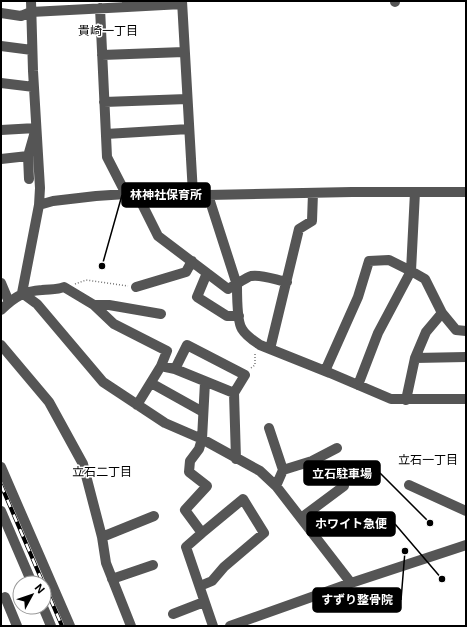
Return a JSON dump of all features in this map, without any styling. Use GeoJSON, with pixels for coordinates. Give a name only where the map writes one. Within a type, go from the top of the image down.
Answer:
{"type":"FeatureCollection","features":[{"type":"Feature","properties":{"kind":"street"},"geometry":{"type":"LineString","coordinates":[[22,293],[39,205],[40,188],[32,50],[31,1]]}},
{"type":"Feature","properties":{"kind":"street"},"geometry":{"type":"LineString","coordinates":[[1,14],[21,16],[31,12],[73,6],[100,8],[127,4],[182,3],[193,194]]}},
{"type":"Feature","properties":{"kind":"street"},"geometry":{"type":"LineString","coordinates":[[100,8],[107,157],[126,194]]}},
{"type":"Feature","properties":{"kind":"street"},"geometry":{"type":"LineString","coordinates":[[1,46],[32,50]]}},
{"type":"Feature","properties":{"kind":"street"},"geometry":{"type":"LineString","coordinates":[[102,55],[184,52]]}},
{"type":"Feature","properties":{"kind":"street"},"geometry":{"type":"LineString","coordinates":[[1,83],[34,87]]}},
{"type":"Feature","properties":{"kind":"street"},"geometry":{"type":"LineString","coordinates":[[104,102],[187,99]]}},
{"type":"Feature","properties":{"kind":"street"},"geometry":{"type":"LineString","coordinates":[[1,130],[36,128]]}},
{"type":"Feature","properties":{"kind":"street"},"geometry":{"type":"LineString","coordinates":[[29,179],[28,156],[36,128]]}},
{"type":"Feature","properties":{"kind":"street"},"geometry":{"type":"LineString","coordinates":[[106,134],[189,129]]}},
{"type":"Feature","properties":{"kind":"street"},"geometry":{"type":"LineString","coordinates":[[1,159],[28,156]]}},
{"type":"Feature","properties":{"kind":"street"},"geometry":{"type":"LineString","coordinates":[[358,385],[378,332],[411,270],[415,192]]}},
{"type":"Feature","properties":{"kind":"street"},"geometry":{"type":"LineString","coordinates":[[39,205],[53,201],[126,194],[208,195],[466,192]]}},
{"type":"Feature","properties":{"kind":"street"},"geometry":{"type":"LineString","coordinates":[[270,349],[300,229],[312,221],[313,193]]}},
{"type":"Feature","properties":{"kind":"street"},"geometry":{"type":"LineString","coordinates":[[137,194],[158,236],[228,288],[237,285],[250,276],[264,277],[286,282]]}},
{"type":"Feature","properties":{"kind":"street"},"geometry":{"type":"LineString","coordinates":[[208,195],[237,285],[236,298],[241,328],[250,339],[270,349],[391,399],[466,399]]}},
{"type":"Feature","properties":{"kind":"street"},"geometry":{"type":"LineString","coordinates":[[325,371],[358,296],[369,261],[389,260],[411,270],[425,279],[442,313],[456,330],[466,331]]}},
{"type":"Feature","properties":{"kind":"street"},"geometry":{"type":"LineString","coordinates":[[136,287],[186,272],[192,261]]}},
{"type":"Feature","properties":{"kind":"street"},"geometry":{"type":"LineString","coordinates":[[207,273],[197,297],[227,316],[239,316]]}},
{"type":"Feature","properties":{"kind":"street"},"geometry":{"type":"LineString","coordinates":[[1,283],[9,302]]}},
{"type":"Feature","properties":{"kind":"street"},"geometry":{"type":"LineString","coordinates":[[1,310],[22,293],[59,289],[64,287],[94,304],[114,324],[167,351],[161,366],[137,405]]}},
{"type":"Feature","properties":{"kind":"street"},"geometry":{"type":"LineString","coordinates":[[22,293],[36,304],[103,382],[165,423],[202,439],[260,471],[276,486],[352,583]]}},
{"type":"Feature","properties":{"kind":"street"},"geometry":{"type":"LineString","coordinates":[[94,304],[109,305],[161,314]]}},
{"type":"Feature","properties":{"kind":"street"},"geometry":{"type":"LineString","coordinates":[[406,400],[415,358],[426,332],[442,313]]}},
{"type":"Feature","properties":{"kind":"street"},"geometry":{"type":"LineString","coordinates":[[1,345],[49,402],[83,464],[102,537],[106,563],[132,626]]}},
{"type":"Feature","properties":{"kind":"street"},"geometry":{"type":"LineString","coordinates":[[175,369],[187,345],[245,375],[234,393],[236,459]]}},
{"type":"Feature","properties":{"kind":"street"},"geometry":{"type":"LineString","coordinates":[[415,358],[466,357]]}},
{"type":"Feature","properties":{"kind":"street"},"geometry":{"type":"LineString","coordinates":[[161,366],[175,369],[234,393]]}},
{"type":"Feature","properties":{"kind":"street"},"geometry":{"type":"LineString","coordinates":[[202,532],[185,510],[207,486],[189,472],[190,461],[199,449],[202,439],[205,382]]}},
{"type":"Feature","properties":{"kind":"street"},"geometry":{"type":"LineString","coordinates":[[151,383],[203,412]]}},
{"type":"Feature","properties":{"kind":"street"},"geometry":{"type":"LineString","coordinates":[[270,428],[283,470],[276,486]]}},
{"type":"Feature","properties":{"kind":"street"},"geometry":{"type":"LineString","coordinates":[[283,470],[312,461],[337,448]]}},
{"type":"Feature","properties":{"kind":"street"},"geometry":{"type":"LineString","coordinates":[[1,467],[70,626]]}},
{"type":"Feature","properties":{"kind":"street"},"geometry":{"type":"LineString","coordinates":[[409,485],[466,511]]}},
{"type":"Feature","properties":{"kind":"street"},"geometry":{"type":"LineString","coordinates":[[301,518],[344,486]]}},
{"type":"Feature","properties":{"kind":"street"},"geometry":{"type":"LineString","coordinates":[[200,586],[212,581],[224,567],[264,533],[243,499],[186,547],[213,626]]}},
{"type":"Feature","properties":{"kind":"street"},"geometry":{"type":"LineString","coordinates":[[1,511],[29,575]]}},
{"type":"Feature","properties":{"kind":"street"},"geometry":{"type":"LineString","coordinates":[[102,537],[154,516]]}},
{"type":"Feature","properties":{"kind":"street"},"geometry":{"type":"LineString","coordinates":[[230,626],[466,545]]}},
{"type":"Feature","properties":{"kind":"street"},"geometry":{"type":"LineString","coordinates":[[112,579],[153,565]]}},
{"type":"Feature","properties":{"kind":"street"},"geometry":{"type":"LineString","coordinates":[[6,596],[17,626]]}},
{"type":"Feature","properties":{"kind":"street"},"geometry":{"type":"LineString","coordinates":[[173,614],[204,602]]}},
{"type":"Feature","properties":{"kind":"street"},"geometry":{"type":"LineString","coordinates":[[46,615],[51,626]]}},
{"type":"Feature","properties":{"kind":"path"},"geometry":{"type":"LineString","coordinates":[[64,287],[86,280],[136,287]]}},
{"type":"Feature","properties":{"kind":"path"},"geometry":{"type":"LineString","coordinates":[[245,375],[255,365],[256,342]]}},
{"type":"Feature","properties":{"kind":"railway"},"geometry":{"type":"LineString","coordinates":[[1,485],[40,575]]}},
{"type":"Feature","properties":{"kind":"railway"},"geometry":{"type":"LineString","coordinates":[[52,603],[62,626]]}},
{"type":"Feature","properties":{"kind":"place","name":"林神社保育所"},"geometry":{"type":"Point","coordinates":[102,266]}},
{"type":"Feature","properties":{"kind":"place","name":"立石駐車場"},"geometry":{"type":"Point","coordinates":[430,523]}},
{"type":"Feature","properties":{"kind":"place","name":"すずり整骨院"},"geometry":{"type":"Point","coordinates":[405,551]}},
{"type":"Feature","properties":{"kind":"place","name":"ホワイト急便"},"geometry":{"type":"Point","coordinates":[442,579]}},
{"type":"Feature","properties":{"kind":"district","name":"貴崎一丁目"},"geometry":{"type":"Point","coordinates":[108,31]}},
{"type":"Feature","properties":{"kind":"district","name":"立石一丁目"},"geometry":{"type":"Point","coordinates":[428,460]}},
{"type":"Feature","properties":{"kind":"district","name":"立石二丁目"},"geometry":{"type":"Point","coordinates":[102,472]}}]}
